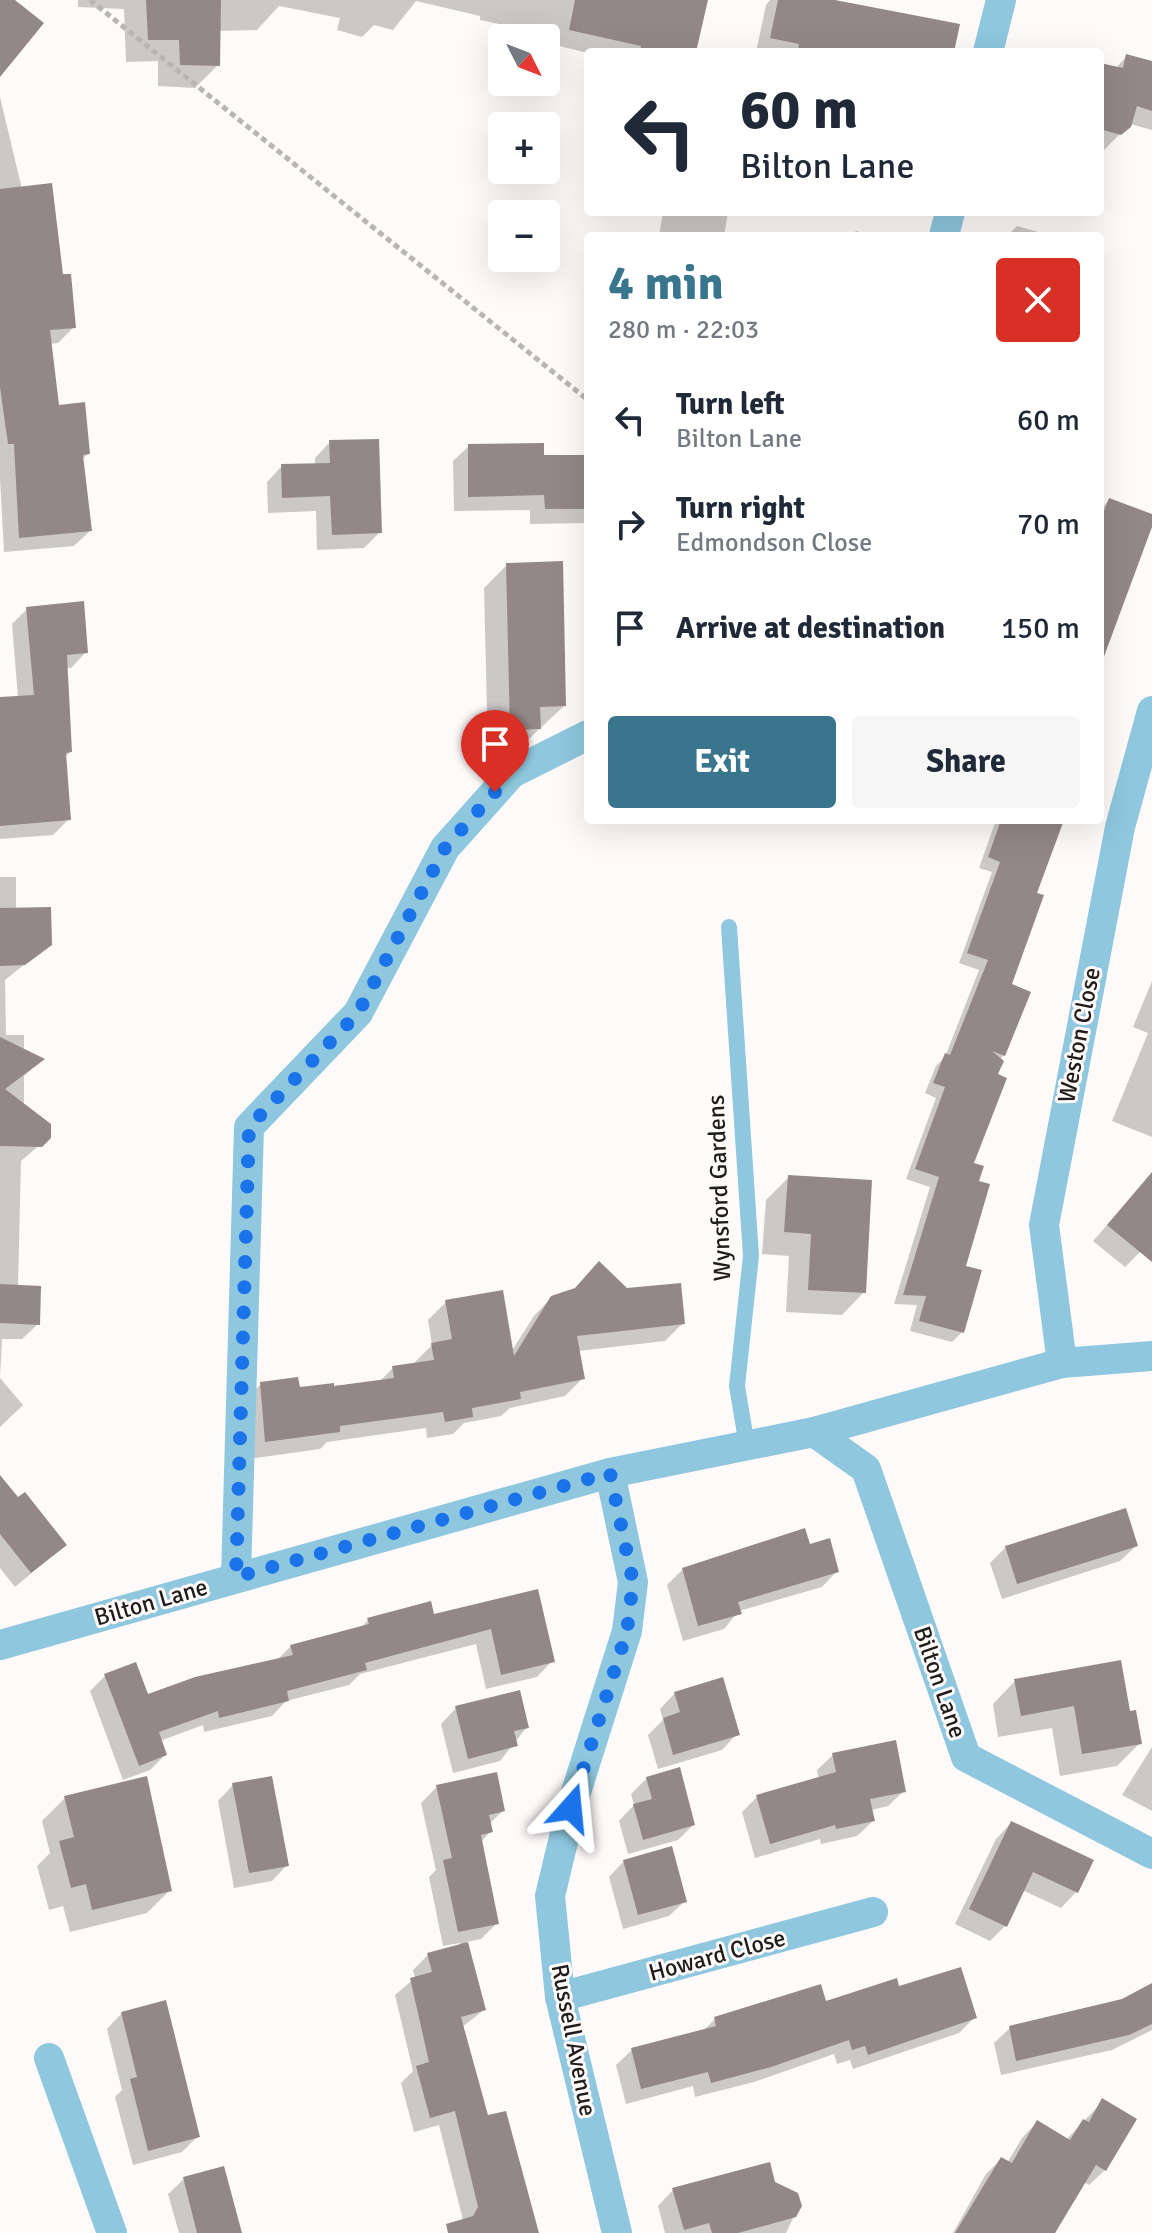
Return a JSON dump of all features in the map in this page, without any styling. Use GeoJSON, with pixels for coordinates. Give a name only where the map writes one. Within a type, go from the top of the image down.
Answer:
{"type":"FeatureCollection","features":[{"type":"Feature","properties":{"kind":"street"},"geometry":{"type":"LineString","coordinates":[[989,48],[1001,0]]}},
{"type":"Feature","properties":{"kind":"street","name":"Weston Close"},"geometry":{"type":"LineString","coordinates":[[1062,1363],[1044,1225],[1120,827],[1152,711]]}},
{"type":"Feature","properties":{"kind":"street"},"geometry":{"type":"LineString","coordinates":[[236,1577],[249,1127],[358,1013],[445,848],[512,773],[584,737]]}},
{"type":"Feature","properties":{"kind":"street","name":"Bilton Lane"},"geometry":{"type":"LineString","coordinates":[[0,1645],[610,1473],[814,1432],[1062,1363],[1152,1356]]}},
{"type":"Feature","properties":{"kind":"street","name":"Bilton Lane"},"geometry":{"type":"LineString","coordinates":[[814,1432],[866,1469],[966,1757],[1152,1854]]}},
{"type":"Feature","properties":{"kind":"street","name":"Russell Avenue"},"geometry":{"type":"LineString","coordinates":[[610,1473],[633,1582],[627,1631],[571,1808],[550,1896],[560,1997],[617,2233]]}},
{"type":"Feature","properties":{"kind":"street","name":"Howard Close"},"geometry":{"type":"LineString","coordinates":[[560,1997],[873,1912]]}},
{"type":"Feature","properties":{"kind":"street"},"geometry":{"type":"LineString","coordinates":[[49,2058],[112,2233]]}},
{"type":"Feature","properties":{"kind":"lane","name":"Wynsford Gardens"},"geometry":{"type":"LineString","coordinates":[[729,927],[751,1256],[737,1386],[747,1446]]}},
{"type":"Feature","properties":{"kind":"path"},"geometry":{"type":"LineString","coordinates":[[90,0],[584,397]]}},
{"type":"Feature","properties":{"kind":"building"},"geometry":{"type":"Polygon","coordinates":[[[0,0],[15,0],[44,23],[0,77],[0,0]]]}},
{"type":"Feature","properties":{"kind":"building"},"geometry":{"type":"Polygon","coordinates":[[[146,0],[221,0],[220,66],[180,65],[179,40],[148,40],[146,0]]]}},
{"type":"Feature","properties":{"kind":"building"},"geometry":{"type":"Polygon","coordinates":[[[575,0],[708,0],[697,48],[641,48],[569,30],[575,0]]]}},
{"type":"Feature","properties":{"kind":"building"},"geometry":{"type":"Polygon","coordinates":[[[778,0],[835,0],[960,24],[955,48],[798,48],[799,44],[770,38],[778,0]]]}},
{"type":"Feature","properties":{"kind":"building"},"geometry":{"type":"Polygon","coordinates":[[[1126,54],[1152,61],[1152,111],[1137,106],[1131,127],[1121,135],[1104,130],[1104,64],[1123,68],[1126,54]]]}},
{"type":"Feature","properties":{"kind":"building"},"geometry":{"type":"Polygon","coordinates":[[[52,183],[63,274],[71,274],[76,328],[50,330],[59,405],[85,402],[90,454],[83,455],[92,531],[19,538],[14,444],[8,444],[0,387],[0,189],[52,183]]]}},
{"type":"Feature","properties":{"kind":"building"},"geometry":{"type":"Polygon","coordinates":[[[379,439],[382,533],[332,535],[330,496],[282,498],[281,464],[330,463],[329,440],[379,439]]]}},
{"type":"Feature","properties":{"kind":"building"},"geometry":{"type":"Polygon","coordinates":[[[544,443],[544,455],[584,455],[584,509],[545,509],[544,495],[468,497],[468,444],[544,443]]]}},
{"type":"Feature","properties":{"kind":"building"},"geometry":{"type":"Polygon","coordinates":[[[1109,498],[1152,514],[1152,527],[1104,656],[1104,511],[1109,498]]]}},
{"type":"Feature","properties":{"kind":"building"},"geometry":{"type":"Polygon","coordinates":[[[563,561],[566,706],[540,707],[541,729],[510,730],[506,563],[563,561]]]}},
{"type":"Feature","properties":{"kind":"building"},"geometry":{"type":"Polygon","coordinates":[[[84,601],[88,653],[67,655],[72,752],[66,753],[71,820],[0,826],[0,697],[34,695],[26,607],[84,601]]]}},
{"type":"Feature","properties":{"kind":"building"},"geometry":{"type":"Polygon","coordinates":[[[1000,824],[1063,824],[1037,893],[1044,895],[1012,984],[1031,992],[1005,1056],[992,1051],[1004,1061],[998,1074],[1007,1078],[974,1163],[984,1166],[979,1181],[990,1184],[966,1266],[982,1270],[964,1333],[919,1321],[926,1296],[903,1295],[939,1177],[915,1169],[945,1087],[933,1083],[945,1053],[950,1055],[988,960],[967,953],[1000,862],[988,857],[1000,824]]]}},
{"type":"Feature","properties":{"kind":"building"},"geometry":{"type":"Polygon","coordinates":[[[51,907],[52,945],[25,965],[0,966],[0,908],[51,907]]]}},
{"type":"Feature","properties":{"kind":"building"},"geometry":{"type":"Polygon","coordinates":[[[0,1037],[45,1059],[5,1089],[51,1124],[51,1138],[42,1147],[0,1146],[0,1037]]]}},
{"type":"Feature","properties":{"kind":"building"},"geometry":{"type":"Polygon","coordinates":[[[1152,1172],[1152,1262],[1107,1225],[1152,1172]]]}},
{"type":"Feature","properties":{"kind":"building"},"geometry":{"type":"Polygon","coordinates":[[[788,1175],[872,1180],[866,1293],[808,1290],[811,1234],[784,1232],[788,1175]]]}},
{"type":"Feature","properties":{"kind":"building"},"geometry":{"type":"Polygon","coordinates":[[[599,1261],[627,1288],[681,1283],[685,1324],[577,1336],[585,1379],[520,1392],[521,1399],[472,1408],[473,1417],[445,1422],[443,1412],[340,1426],[340,1432],[265,1442],[260,1382],[298,1377],[300,1387],[334,1383],[334,1386],[394,1378],[392,1366],[434,1360],[431,1343],[452,1339],[445,1300],[503,1290],[514,1356],[551,1296],[575,1288],[599,1261]]]}},
{"type":"Feature","properties":{"kind":"building"},"geometry":{"type":"Polygon","coordinates":[[[0,1284],[41,1286],[40,1325],[0,1323],[0,1284]]]}},
{"type":"Feature","properties":{"kind":"building"},"geometry":{"type":"Polygon","coordinates":[[[0,1475],[18,1497],[25,1492],[67,1545],[31,1573],[0,1534],[0,1475]]]}},
{"type":"Feature","properties":{"kind":"building"},"geometry":{"type":"Polygon","coordinates":[[[1126,1508],[1138,1546],[1017,1584],[1005,1546],[1126,1508]]]}},
{"type":"Feature","properties":{"kind":"building"},"geometry":{"type":"Polygon","coordinates":[[[805,1528],[810,1544],[830,1538],[839,1572],[738,1602],[742,1614],[698,1626],[682,1568],[805,1528]]]}},
{"type":"Feature","properties":{"kind":"building"},"geometry":{"type":"Polygon","coordinates":[[[538,1589],[555,1662],[501,1675],[491,1629],[365,1663],[367,1670],[287,1691],[289,1701],[219,1718],[218,1711],[159,1732],[167,1755],[139,1766],[104,1674],[136,1662],[148,1694],[195,1677],[293,1655],[290,1645],[369,1624],[367,1618],[431,1601],[434,1614],[538,1589]]]}},
{"type":"Feature","properties":{"kind":"building"},"geometry":{"type":"Polygon","coordinates":[[[1121,1660],[1130,1711],[1136,1710],[1142,1744],[1082,1754],[1074,1706],[1021,1716],[1014,1679],[1121,1660]]]}},
{"type":"Feature","properties":{"kind":"building"},"geometry":{"type":"Polygon","coordinates":[[[723,1677],[740,1735],[673,1755],[663,1718],[680,1712],[674,1692],[723,1677]]]}},
{"type":"Feature","properties":{"kind":"building"},"geometry":{"type":"Polygon","coordinates":[[[520,1690],[529,1728],[514,1731],[518,1746],[468,1759],[455,1706],[520,1690]]]}},
{"type":"Feature","properties":{"kind":"building"},"geometry":{"type":"Polygon","coordinates":[[[896,1740],[906,1792],[870,1799],[875,1821],[836,1829],[835,1825],[770,1844],[756,1795],[836,1772],[832,1753],[896,1740]]]}},
{"type":"Feature","properties":{"kind":"building"},"geometry":{"type":"Polygon","coordinates":[[[680,1767],[695,1825],[643,1840],[633,1804],[652,1799],[646,1777],[680,1767]]]}},
{"type":"Feature","properties":{"kind":"building"},"geometry":{"type":"Polygon","coordinates":[[[497,1772],[505,1811],[489,1815],[493,1832],[481,1835],[499,1924],[458,1932],[443,1860],[452,1858],[436,1785],[497,1772]]]}},
{"type":"Feature","properties":{"kind":"building"},"geometry":{"type":"Polygon","coordinates":[[[147,1776],[172,1891],[92,1910],[86,1884],[71,1888],[59,1841],[74,1837],[64,1796],[147,1776]]]}},
{"type":"Feature","properties":{"kind":"building"},"geometry":{"type":"Polygon","coordinates":[[[272,1776],[289,1866],[249,1873],[232,1783],[272,1776]]]}},
{"type":"Feature","properties":{"kind":"building"},"geometry":{"type":"Polygon","coordinates":[[[1011,1821],[1094,1860],[1078,1893],[1033,1872],[1007,1927],[969,1909],[1011,1821]]]}},
{"type":"Feature","properties":{"kind":"building"},"geometry":{"type":"Polygon","coordinates":[[[672,1846],[687,1902],[638,1915],[623,1860],[672,1846]]]}},
{"type":"Feature","properties":{"kind":"building"},"geometry":{"type":"Polygon","coordinates":[[[468,1942],[486,2010],[461,2017],[488,2115],[506,2111],[539,2233],[448,2233],[446,2224],[473,2216],[478,2207],[455,2111],[430,2118],[416,2066],[429,2062],[410,1978],[432,1972],[427,1953],[468,1942]]]}},
{"type":"Feature","properties":{"kind":"building"},"geometry":{"type":"Polygon","coordinates":[[[961,1967],[977,2018],[868,2055],[865,2046],[852,2050],[849,2040],[771,2067],[711,2083],[708,2072],[641,2089],[631,2048],[716,2026],[714,2017],[821,1984],[826,2001],[897,1978],[899,1986],[961,1967]]]}},
{"type":"Feature","properties":{"kind":"building"},"geometry":{"type":"Polygon","coordinates":[[[1152,1983],[1152,2024],[1129,2035],[1016,2061],[1009,2026],[1122,1999],[1152,1983]]]}},
{"type":"Feature","properties":{"kind":"building"},"geometry":{"type":"Polygon","coordinates":[[[166,2000],[200,2137],[148,2151],[130,2079],[137,2077],[121,2012],[166,2000]]]}},
{"type":"Feature","properties":{"kind":"building"},"geometry":{"type":"Polygon","coordinates":[[[1102,2098],[1137,2119],[1106,2171],[1096,2165],[1055,2233],[955,2233],[1001,2157],[1012,2163],[1037,2120],[1070,2140],[1083,2119],[1089,2122],[1102,2098]]]}},
{"type":"Feature","properties":{"kind":"building"},"geometry":{"type":"Polygon","coordinates":[[[770,2162],[775,2182],[798,2193],[802,2206],[796,2217],[738,2233],[712,2233],[709,2223],[684,2230],[672,2188],[770,2162]]]}},
{"type":"Feature","properties":{"kind":"building"},"geometry":{"type":"Polygon","coordinates":[[[224,2166],[242,2233],[197,2233],[183,2177],[224,2166]]]}},
{"type":"Feature","properties":{"kind":"route"},"geometry":{"type":"LineString","coordinates":[[495,792],[445,848],[358,1013],[314,1063],[249,1127],[236,1464],[236,1577],[610,1473],[633,1582],[627,1631],[571,1808]]}}]}
